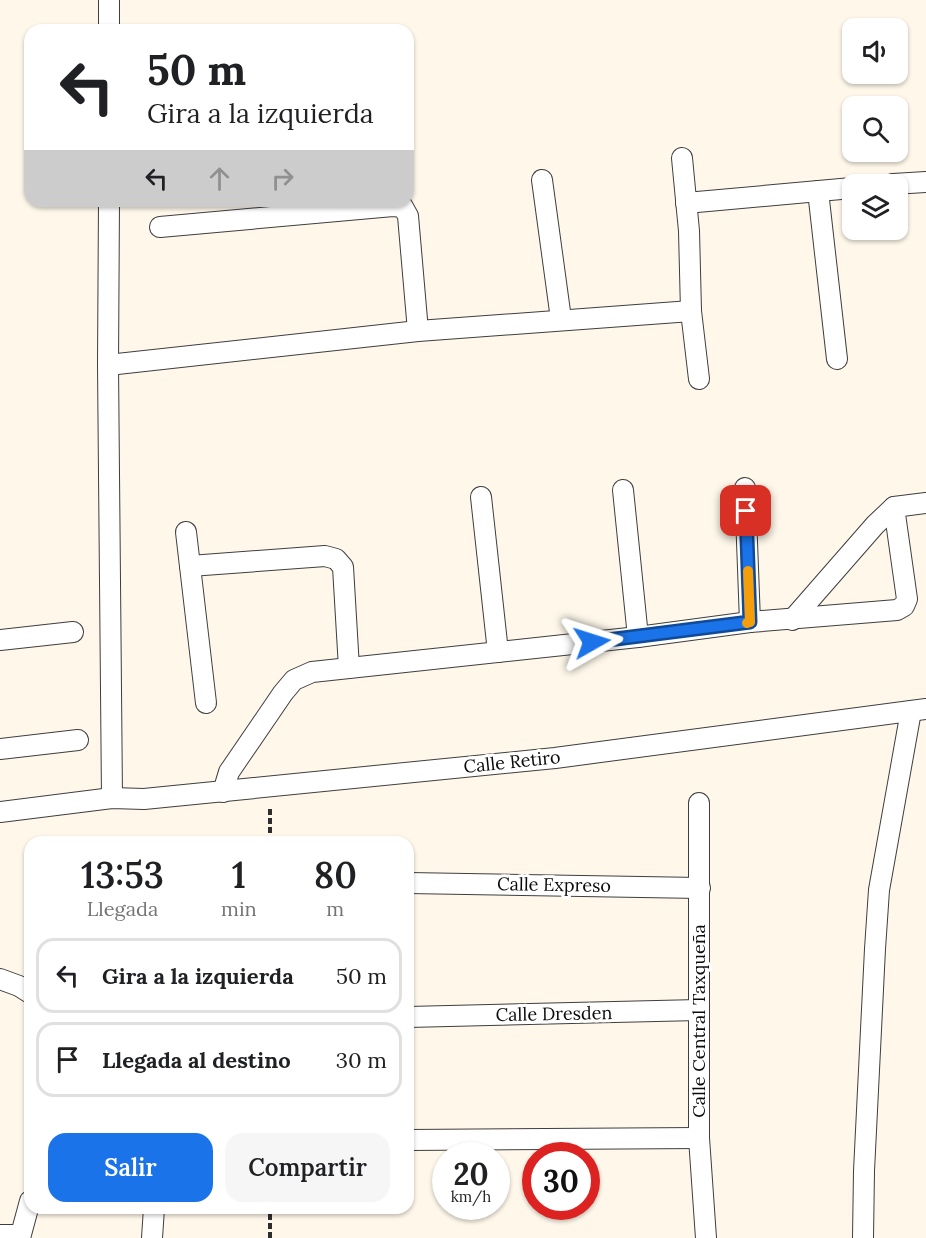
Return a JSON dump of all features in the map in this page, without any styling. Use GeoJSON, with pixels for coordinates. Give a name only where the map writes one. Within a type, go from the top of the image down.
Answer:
{"type":"FeatureCollection","features":[{"type":"Feature","properties":{"kind":"street"},"geometry":{"type":"LineString","coordinates":[[109,0],[109,24]]}},
{"type":"Feature","properties":{"kind":"street"},"geometry":{"type":"LineString","coordinates":[[682,158],[691,311],[699,379]]}},
{"type":"Feature","properties":{"kind":"street"},"geometry":{"type":"LineString","coordinates":[[542,180],[561,319]]}},
{"type":"Feature","properties":{"kind":"street"},"geometry":{"type":"LineString","coordinates":[[908,183],[926,182]]}},
{"type":"Feature","properties":{"kind":"street"},"geometry":{"type":"LineString","coordinates":[[686,203],[842,189]]}},
{"type":"Feature","properties":{"kind":"street"},"geometry":{"type":"LineString","coordinates":[[818,191],[837,359]]}},
{"type":"Feature","properties":{"kind":"street"},"geometry":{"type":"LineString","coordinates":[[109,207],[112,798]]}},
{"type":"Feature","properties":{"kind":"street"},"geometry":{"type":"LineString","coordinates":[[160,227],[382,207]]}},
{"type":"Feature","properties":{"kind":"street"},"geometry":{"type":"LineString","coordinates":[[404,207],[408,216],[418,331]]}},
{"type":"Feature","properties":{"kind":"street"},"geometry":{"type":"LineString","coordinates":[[108,365],[418,331],[691,311]]}},
{"type":"Feature","properties":{"kind":"street"},"geometry":{"type":"LineString","coordinates":[[745,488],[750,622]]}},
{"type":"Feature","properties":{"kind":"street"},"geometry":{"type":"LineString","coordinates":[[623,490],[638,637]]}},
{"type":"Feature","properties":{"kind":"street"},"geometry":{"type":"LineString","coordinates":[[481,497],[498,652]]}},
{"type":"Feature","properties":{"kind":"street"},"geometry":{"type":"LineString","coordinates":[[792,620],[875,525],[894,507],[926,503]]}},
{"type":"Feature","properties":{"kind":"street"},"geometry":{"type":"LineString","coordinates":[[223,792],[229,772],[256,731],[294,680],[312,672],[638,637],[750,622],[897,610],[904,606],[907,599],[894,507]]}},
{"type":"Feature","properties":{"kind":"street"},"geometry":{"type":"LineString","coordinates":[[186,532],[206,703]]}},
{"type":"Feature","properties":{"kind":"street"},"geometry":{"type":"LineString","coordinates":[[190,566],[325,556],[336,559],[343,567],[349,668]]}},
{"type":"Feature","properties":{"kind":"street"},"geometry":{"type":"LineString","coordinates":[[0,640],[73,632]]}},
{"type":"Feature","properties":{"kind":"street"},"geometry":{"type":"LineString","coordinates":[[863,1238],[874,949],[879,890],[919,710]]}},
{"type":"Feature","properties":{"kind":"street","name":"Calle Retiro"},"geometry":{"type":"LineString","coordinates":[[0,812],[112,798],[144,799],[223,792],[555,758],[919,710]]}},
{"type":"Feature","properties":{"kind":"street"},"geometry":{"type":"LineString","coordinates":[[0,749],[78,740]]}},
{"type":"Feature","properties":{"kind":"street","name":"Calle Central Taxqueña"},"geometry":{"type":"LineString","coordinates":[[699,803],[699,1138],[706,1238]]}},
{"type":"Feature","properties":{"kind":"street","name":"Calle Expreso"},"geometry":{"type":"LineString","coordinates":[[414,883],[700,888]]}},
{"type":"Feature","properties":{"kind":"street"},"geometry":{"type":"LineString","coordinates":[[0,979],[24,989]]}},
{"type":"Feature","properties":{"kind":"street","name":"Calle Dresden"},"geometry":{"type":"LineString","coordinates":[[414,1017],[699,1010]]}},
{"type":"Feature","properties":{"kind":"street"},"geometry":{"type":"LineString","coordinates":[[414,1140],[699,1138]]}},
{"type":"Feature","properties":{"kind":"street"},"geometry":{"type":"LineString","coordinates":[[0,1235],[20,1236],[26,1214]]}},
{"type":"Feature","properties":{"kind":"street"},"geometry":{"type":"LineString","coordinates":[[152,1238],[154,1214]]}},
{"type":"Feature","properties":{"kind":"path"},"geometry":{"type":"LineString","coordinates":[[270,787],[270,836]]}},
{"type":"Feature","properties":{"kind":"path"},"geometry":{"type":"LineString","coordinates":[[270,1214],[270,1238]]}},
{"type":"Feature","properties":{"kind":"slow traffic"},"geometry":{"type":"LineString","coordinates":[[747,623],[750,622],[748,571]]}},
{"type":"Feature","properties":{"kind":"route"},"geometry":{"type":"LineString","coordinates":[[592,642],[750,622],[746,511]]}}]}
